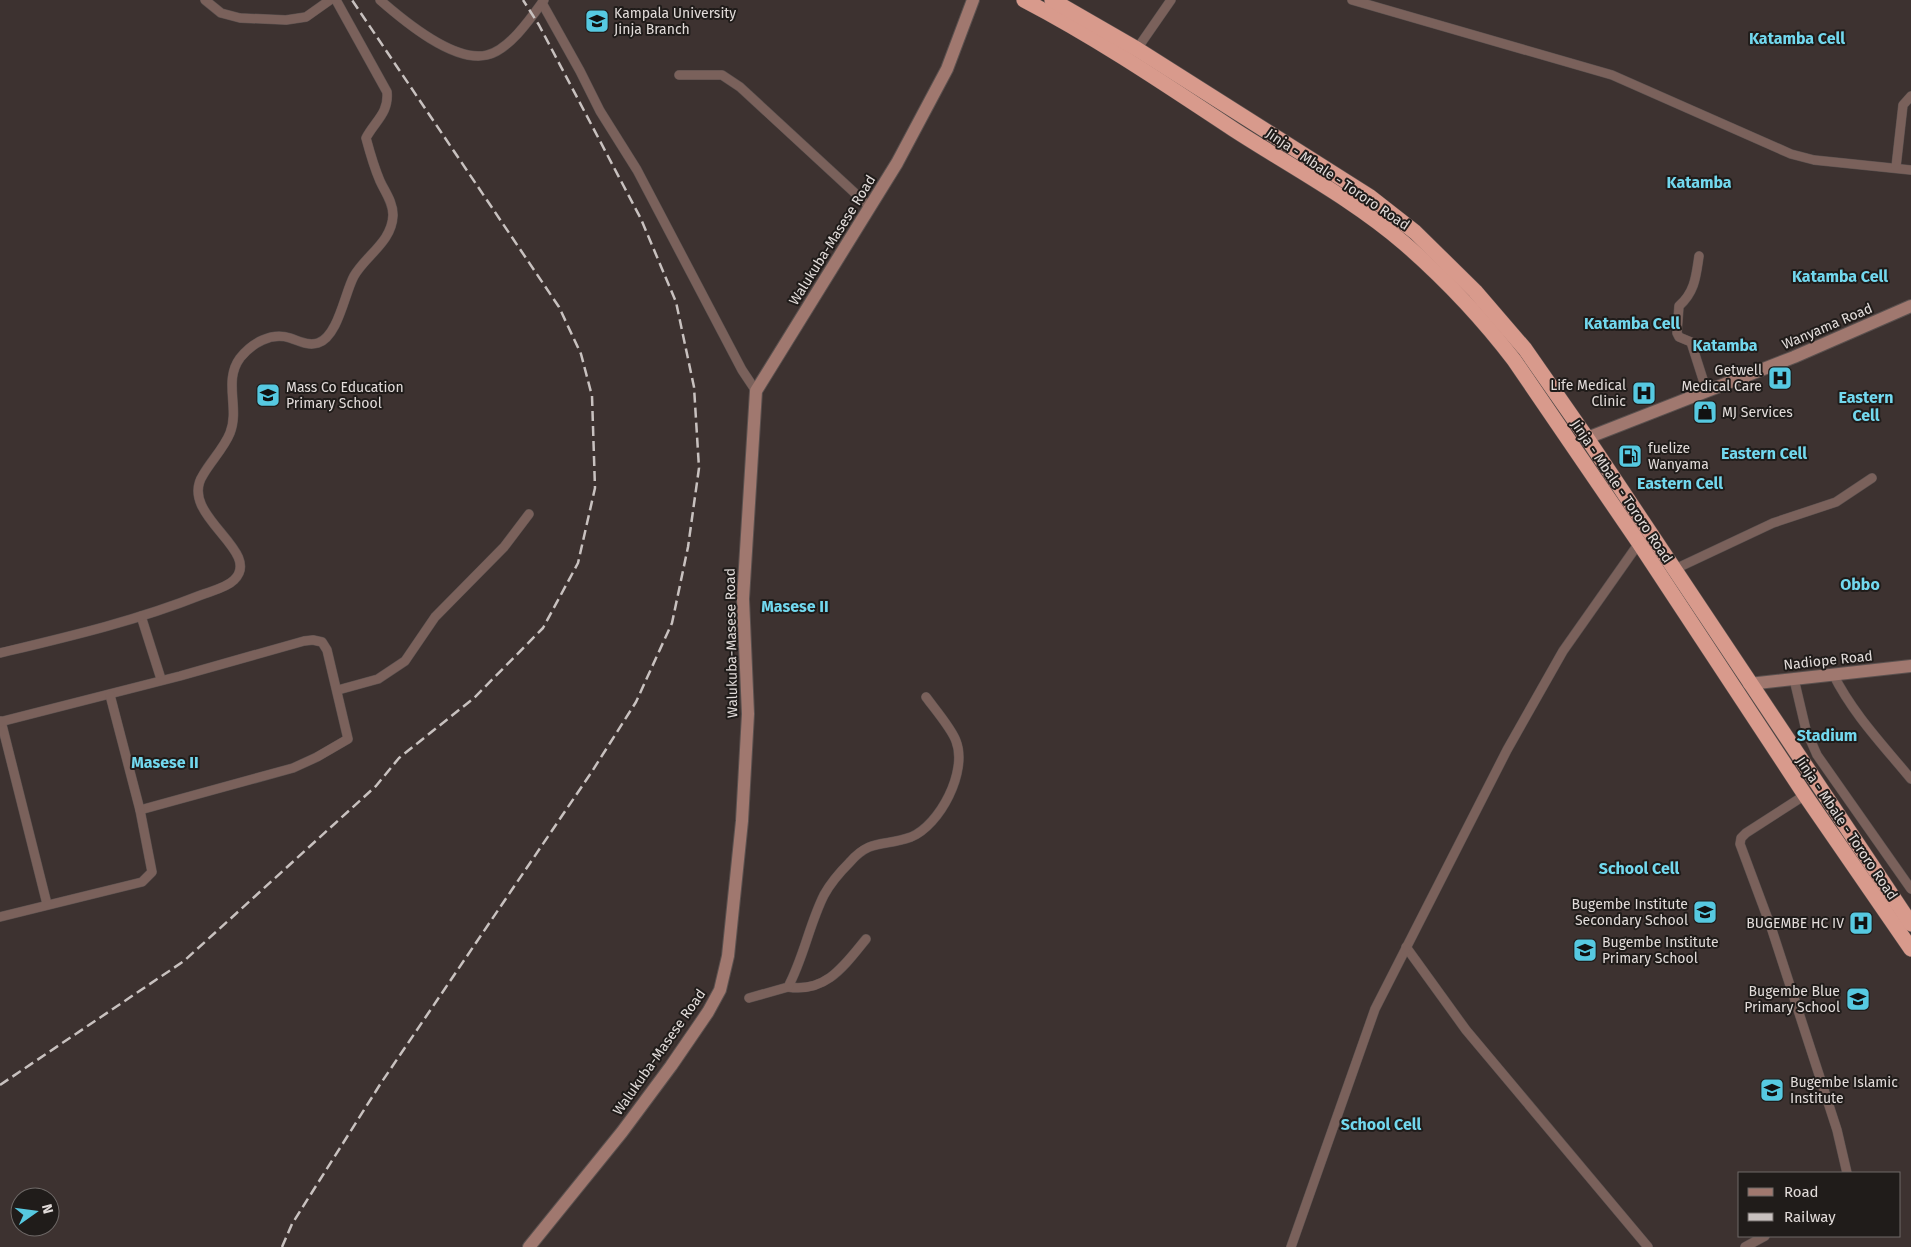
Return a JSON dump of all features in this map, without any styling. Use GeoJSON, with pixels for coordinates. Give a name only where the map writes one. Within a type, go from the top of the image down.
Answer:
{"type":"FeatureCollection","features":[{"type":"Feature","properties":{"kind":"highway","name":"Jinja - Mbale - Tororo Road"},"geometry":{"type":"LineString","coordinates":[[1024,0],[1130,61],[1358,209],[1405,244],[1492,330],[1639,543],[1805,796],[1911,949]]}},
{"type":"Feature","properties":{"kind":"highway","name":"Jinja - Mbale - Tororo Road"},"geometry":{"type":"LineString","coordinates":[[1052,0],[1136,49],[1369,196],[1415,232],[1476,290],[1525,349],[1587,438],[1673,570],[1911,924]]}},
{"type":"Feature","properties":{"kind":"street"},"geometry":{"type":"LineString","coordinates":[[205,0],[222,13],[240,18],[286,20],[306,17],[330,0]]}},
{"type":"Feature","properties":{"kind":"street"},"geometry":{"type":"LineString","coordinates":[[0,653],[141,616],[223,587],[233,581],[241,572],[242,563],[235,551],[212,524],[197,496],[197,485],[230,434],[233,419],[231,383],[233,370],[251,346],[265,339],[276,336],[306,344],[317,344],[325,340],[342,313],[354,277],[390,231],[393,215],[390,202],[372,162],[366,138],[384,114],[388,102],[387,92],[336,0]]}},
{"type":"Feature","properties":{"kind":"street"},"geometry":{"type":"LineString","coordinates":[[380,0],[435,41],[457,53],[471,56],[487,55],[502,48],[513,39],[543,2],[600,111],[637,170],[742,370],[756,391]]}},
{"type":"Feature","properties":{"kind":"street","name":"Walukuba-Masese Road"},"geometry":{"type":"LineString","coordinates":[[529,1247],[616,1139],[671,1066],[708,1012],[725,974],[742,821],[748,714],[743,599],[756,391],[902,154],[947,69],[973,0]]}},
{"type":"Feature","properties":{"kind":"street"},"geometry":{"type":"LineString","coordinates":[[1136,49],[1170,0]]}},
{"type":"Feature","properties":{"kind":"street"},"geometry":{"type":"LineString","coordinates":[[1352,0],[1612,75],[1791,154],[1814,160],[1911,170]]}},
{"type":"Feature","properties":{"kind":"street"},"geometry":{"type":"LineString","coordinates":[[679,75],[722,75],[754,100],[870,207]]}},
{"type":"Feature","properties":{"kind":"street"},"geometry":{"type":"LineString","coordinates":[[1896,167],[1903,105],[1911,96]]}},
{"type":"Feature","properties":{"kind":"street"},"geometry":{"type":"LineString","coordinates":[[1699,256],[1693,289],[1679,306],[1677,333],[1679,337],[1691,342],[1707,392]]}},
{"type":"Feature","properties":{"kind":"street","name":"Wanyama Road"},"geometry":{"type":"LineString","coordinates":[[1587,438],[1707,392],[1911,306]]}},
{"type":"Feature","properties":{"kind":"street"},"geometry":{"type":"LineString","coordinates":[[1673,570],[1773,524],[1836,502],[1872,478]]}},
{"type":"Feature","properties":{"kind":"street"},"geometry":{"type":"LineString","coordinates":[[338,690],[378,679],[404,661],[435,617],[504,548],[529,514]]}},
{"type":"Feature","properties":{"kind":"street"},"geometry":{"type":"LineString","coordinates":[[1291,1247],[1366,1029],[1406,947],[1507,750],[1563,652],[1639,543]]}},
{"type":"Feature","properties":{"kind":"street"},"geometry":{"type":"LineString","coordinates":[[141,616],[160,679]]}},
{"type":"Feature","properties":{"kind":"street"},"geometry":{"type":"LineString","coordinates":[[47,904],[0,721],[110,695],[160,679],[313,640],[322,642],[328,650],[348,740],[317,758],[293,768],[140,810]]}},
{"type":"Feature","properties":{"kind":"street","name":"Nadiope Road"},"geometry":{"type":"LineString","coordinates":[[1749,684],[1911,666]]}},
{"type":"Feature","properties":{"kind":"street"},"geometry":{"type":"LineString","coordinates":[[1833,674],[1844,696],[1857,714],[1911,779]]}},
{"type":"Feature","properties":{"kind":"street"},"geometry":{"type":"LineString","coordinates":[[1794,678],[1806,730],[1817,755],[1911,890]]}},
{"type":"Feature","properties":{"kind":"street"},"geometry":{"type":"LineString","coordinates":[[0,917],[142,882],[148,878],[152,866],[140,810],[110,695]]}},
{"type":"Feature","properties":{"kind":"street"},"geometry":{"type":"LineString","coordinates":[[788,987],[800,965],[825,894],[849,863],[864,847],[891,842],[918,833],[924,829],[944,807],[954,786],[958,749],[956,740],[926,697]]}},
{"type":"Feature","properties":{"kind":"street"},"geometry":{"type":"LineString","coordinates":[[1805,796],[1746,833],[1741,838],[1740,844],[1772,930],[1837,1130],[1847,1172]]}},
{"type":"Feature","properties":{"kind":"street"},"geometry":{"type":"LineString","coordinates":[[749,998],[788,987],[802,989],[825,981],[842,969],[866,940]]}},
{"type":"Feature","properties":{"kind":"street"},"geometry":{"type":"LineString","coordinates":[[1406,947],[1466,1030],[1648,1247]]}},
{"type":"Feature","properties":{"kind":"street"},"geometry":{"type":"LineString","coordinates":[[1745,1247],[1763,1237]]}},
{"type":"Feature","properties":{"kind":"railway"},"geometry":{"type":"LineString","coordinates":[[0,1085],[184,961],[376,786],[399,758],[474,698],[543,628],[578,563],[595,488],[592,396],[581,354],[559,307],[352,0]]}},
{"type":"Feature","properties":{"kind":"railway"},"geometry":{"type":"LineString","coordinates":[[282,1247],[292,1224],[381,1083],[591,773],[636,702],[672,623],[688,547],[699,468],[694,387],[676,302],[641,219],[539,25],[523,0]]}},
{"type":"Feature","properties":{"kind":"place","name":"Kampala University Jinja Branch"},"geometry":{"type":"Point","coordinates":[597,21]}},
{"type":"Feature","properties":{"kind":"place","name":"Getwell Medical Care"},"geometry":{"type":"Point","coordinates":[1780,378]}},
{"type":"Feature","properties":{"kind":"place","name":"Life Medical Clinic"},"geometry":{"type":"Point","coordinates":[1644,393]}},
{"type":"Feature","properties":{"kind":"place","name":"Mass Co Education Primary School"},"geometry":{"type":"Point","coordinates":[268,395]}},
{"type":"Feature","properties":{"kind":"place","name":"MJ Services"},"geometry":{"type":"Point","coordinates":[1705,412]}},
{"type":"Feature","properties":{"kind":"place","name":"fuelize Wanyama"},"geometry":{"type":"Point","coordinates":[1630,456]}},
{"type":"Feature","properties":{"kind":"place","name":"Bugembe Institute Secondary School"},"geometry":{"type":"Point","coordinates":[1705,912]}},
{"type":"Feature","properties":{"kind":"place","name":"BUGEMBE HC IV"},"geometry":{"type":"Point","coordinates":[1861,923]}},
{"type":"Feature","properties":{"kind":"place","name":"Bugembe Institute Primary School"},"geometry":{"type":"Point","coordinates":[1585,950]}},
{"type":"Feature","properties":{"kind":"place","name":"Bugembe Blue Primary School"},"geometry":{"type":"Point","coordinates":[1858,999]}},
{"type":"Feature","properties":{"kind":"place","name":"Bugembe Islamic Institute"},"geometry":{"type":"Point","coordinates":[1772,1090]}},
{"type":"Feature","properties":{"kind":"district","name":"Katamba Cell"},"geometry":{"type":"Point","coordinates":[1797,38]}},
{"type":"Feature","properties":{"kind":"district","name":"Katamba"},"geometry":{"type":"Point","coordinates":[1699,182]}},
{"type":"Feature","properties":{"kind":"district","name":"Katamba Cell"},"geometry":{"type":"Point","coordinates":[1840,276]}},
{"type":"Feature","properties":{"kind":"district","name":"Katamba Cell"},"geometry":{"type":"Point","coordinates":[1632,323]}},
{"type":"Feature","properties":{"kind":"district","name":"Katamba"},"geometry":{"type":"Point","coordinates":[1725,345]}},
{"type":"Feature","properties":{"kind":"district","name":"Eastern Cell"},"geometry":{"type":"Point","coordinates":[1866,406]}},
{"type":"Feature","properties":{"kind":"district","name":"Eastern Cell"},"geometry":{"type":"Point","coordinates":[1764,453]}},
{"type":"Feature","properties":{"kind":"district","name":"Eastern Cell"},"geometry":{"type":"Point","coordinates":[1680,483]}},
{"type":"Feature","properties":{"kind":"district","name":"Obbo"},"geometry":{"type":"Point","coordinates":[1860,584]}},
{"type":"Feature","properties":{"kind":"district","name":"Masese II"},"geometry":{"type":"Point","coordinates":[795,606]}},
{"type":"Feature","properties":{"kind":"district","name":"Stadium"},"geometry":{"type":"Point","coordinates":[1827,735]}},
{"type":"Feature","properties":{"kind":"district","name":"Masese II"},"geometry":{"type":"Point","coordinates":[165,762]}},
{"type":"Feature","properties":{"kind":"district","name":"School Cell"},"geometry":{"type":"Point","coordinates":[1639,868]}},
{"type":"Feature","properties":{"kind":"district","name":"School Cell"},"geometry":{"type":"Point","coordinates":[1381,1124]}}]}
